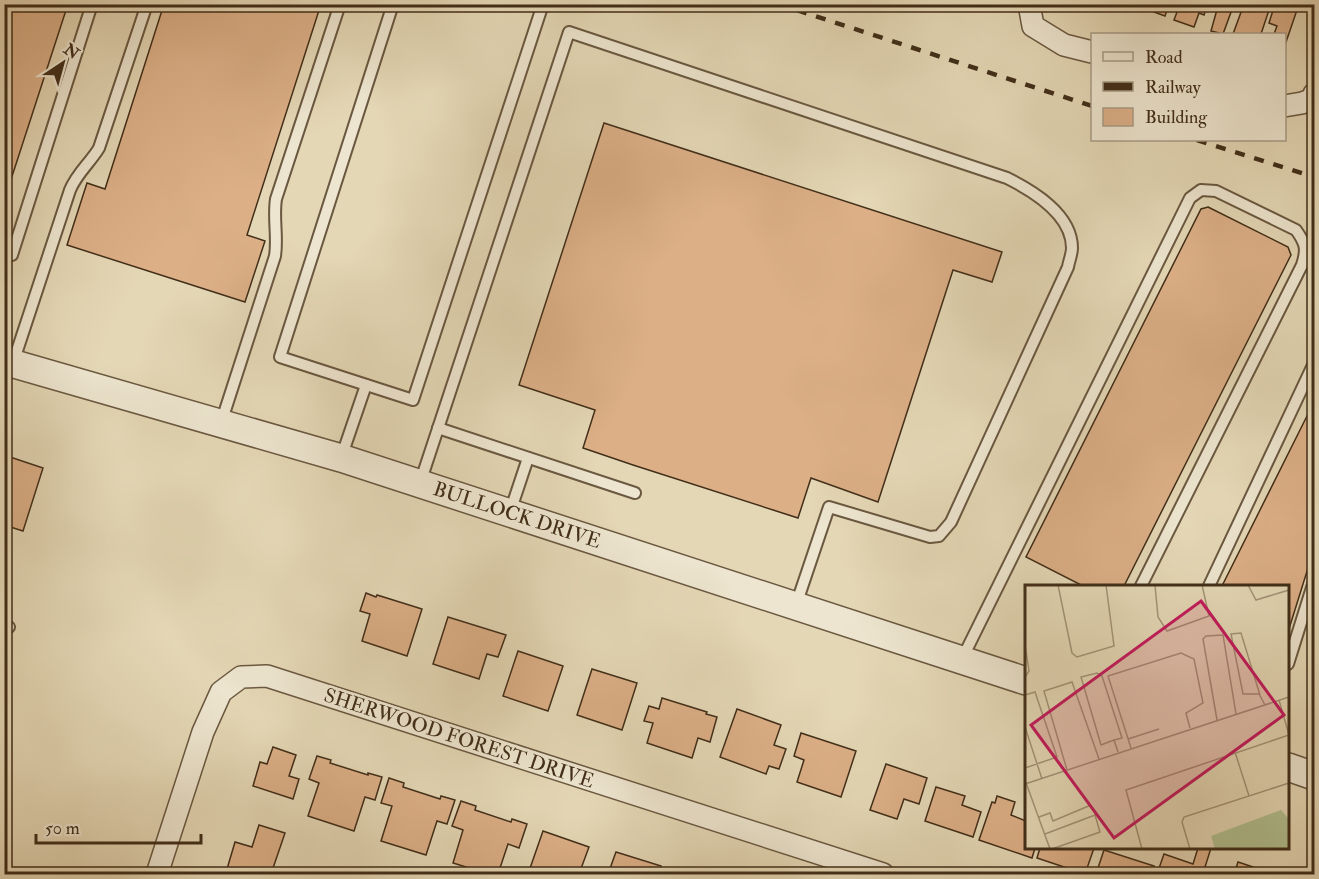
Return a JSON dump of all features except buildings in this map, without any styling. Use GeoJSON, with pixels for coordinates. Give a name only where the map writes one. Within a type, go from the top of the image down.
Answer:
{"type":"FeatureCollection","features":[{"type":"Feature","properties":{"kind":"street"},"geometry":{"type":"LineString","coordinates":[[1029,4],[1033,26],[1064,45],[1091,52]]}},
{"type":"Feature","properties":{"kind":"street"},"geometry":{"type":"LineString","coordinates":[[1286,106],[1312,99],[1314,94]]}},
{"type":"Feature","properties":{"kind":"street","name":"BULLOCK DRIVE"},"geometry":{"type":"LineString","coordinates":[[9,362],[341,458],[1025,681]]}},
{"type":"Feature","properties":{"kind":"street","name":"SHERWOOD FOREST DRIVE"},"geometry":{"type":"LineString","coordinates":[[158,874],[204,732],[222,692],[241,677],[267,676],[883,874]]}},
{"type":"Feature","properties":{"kind":"street"},"geometry":{"type":"LineString","coordinates":[[1289,768],[1314,776]]}},
{"type":"Feature","properties":{"kind":"lane"},"geometry":{"type":"LineString","coordinates":[[4,253],[12,255],[92,4]]}},
{"type":"Feature","properties":{"kind":"lane"},"geometry":{"type":"LineString","coordinates":[[9,362],[70,190],[79,172],[99,148],[147,4]]}},
{"type":"Feature","properties":{"kind":"lane"},"geometry":{"type":"LineString","coordinates":[[221,424],[275,256],[277,232],[274,210],[276,200],[340,4]]}},
{"type":"Feature","properties":{"kind":"lane"},"geometry":{"type":"LineString","coordinates":[[393,4],[280,357],[413,400],[543,4]]}},
{"type":"Feature","properties":{"kind":"lane"},"geometry":{"type":"LineString","coordinates":[[420,483],[569,32],[1007,178],[1024,186],[1055,211],[1067,228],[1072,247],[1068,267],[951,522],[939,536],[930,537],[830,507],[796,605]]}},
{"type":"Feature","properties":{"kind":"lane"},"geometry":{"type":"LineString","coordinates":[[962,660],[1190,198],[1200,190],[1216,191],[1296,230],[1306,250],[1296,276],[1142,585]]}},
{"type":"Feature","properties":{"kind":"lane"},"geometry":{"type":"LineString","coordinates":[[1209,585],[1314,363]]}},
{"type":"Feature","properties":{"kind":"lane"},"geometry":{"type":"LineString","coordinates":[[341,458],[366,385]]}},
{"type":"Feature","properties":{"kind":"lane"},"geometry":{"type":"LineString","coordinates":[[438,428],[635,493]]}},
{"type":"Feature","properties":{"kind":"lane"},"geometry":{"type":"LineString","coordinates":[[510,512],[528,458]]}},
{"type":"Feature","properties":{"kind":"lane"},"geometry":{"type":"LineString","coordinates":[[1289,658],[1314,581]]}},
{"type":"Feature","properties":{"kind":"railway"},"geometry":{"type":"LineString","coordinates":[[778,4],[1091,106]]}},
{"type":"Feature","properties":{"kind":"railway"},"geometry":{"type":"LineString","coordinates":[[1200,141],[1314,177]]}}]}
